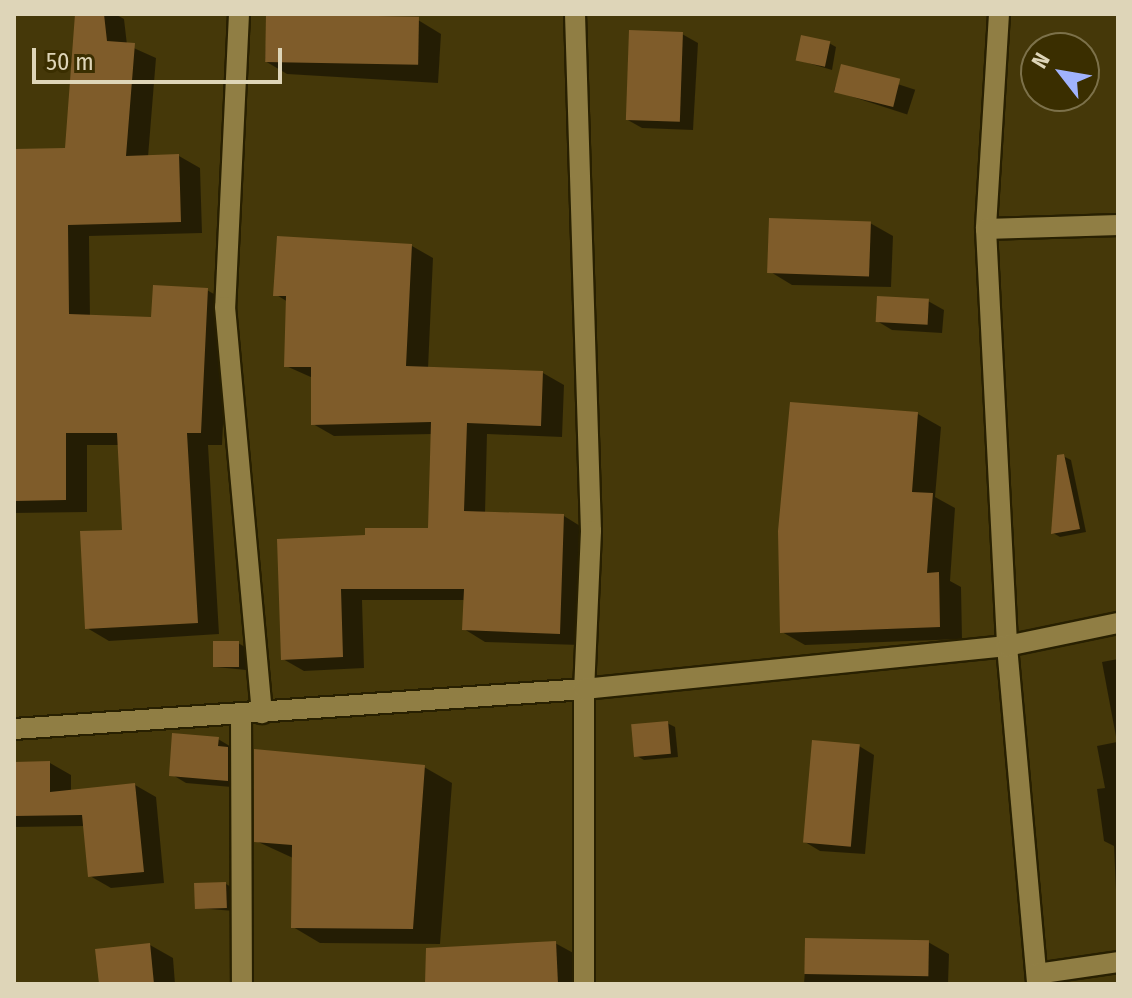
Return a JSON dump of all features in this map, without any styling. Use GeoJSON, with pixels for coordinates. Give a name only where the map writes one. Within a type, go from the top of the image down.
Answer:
{"type":"FeatureCollection","features":[{"type":"Feature","properties":{"kind":"street"},"geometry":{"type":"LineString","coordinates":[[239,14],[225,307],[252,714],[242,984]]}},
{"type":"Feature","properties":{"kind":"street"},"geometry":{"type":"LineString","coordinates":[[575,14],[591,531],[584,689],[584,984]]}},
{"type":"Feature","properties":{"kind":"street"},"geometry":{"type":"LineString","coordinates":[[999,14],[986,229],[1007,646],[1037,979],[1118,962]]}},
{"type":"Feature","properties":{"kind":"street"},"geometry":{"type":"LineString","coordinates":[[986,229],[1118,225]]}},
{"type":"Feature","properties":{"kind":"street"},"geometry":{"type":"LineString","coordinates":[[14,729],[584,689],[1007,646],[1118,623]]}},
{"type":"Feature","properties":{"kind":"building"},"geometry":{"type":"Polygon","coordinates":[[[75,14],[104,14],[107,41],[135,43],[126,156],[179,154],[181,222],[68,225],[69,314],[151,317],[153,285],[208,288],[201,433],[187,433],[198,623],[85,629],[80,531],[122,530],[117,433],[66,433],[66,500],[14,501],[14,149],[65,148],[75,14]]]}},
{"type":"Feature","properties":{"kind":"building"},"geometry":{"type":"Polygon","coordinates":[[[266,14],[419,17],[418,65],[265,62],[266,14]]]}},
{"type":"Feature","properties":{"kind":"building"},"geometry":{"type":"Polygon","coordinates":[[[629,30],[683,32],[680,122],[626,120],[629,30]]]}},
{"type":"Feature","properties":{"kind":"building"},"geometry":{"type":"Polygon","coordinates":[[[801,35],[830,41],[825,67],[796,60],[801,35]]]}},
{"type":"Feature","properties":{"kind":"building"},"geometry":{"type":"Polygon","coordinates":[[[841,64],[900,79],[893,107],[834,92],[841,64]]]}},
{"type":"Feature","properties":{"kind":"building"},"geometry":{"type":"Polygon","coordinates":[[[769,218],[871,222],[869,277],[767,273],[769,218]]]}},
{"type":"Feature","properties":{"kind":"building"},"geometry":{"type":"Polygon","coordinates":[[[277,236],[412,244],[406,366],[543,371],[541,426],[467,423],[464,511],[564,514],[560,634],[462,630],[464,589],[341,589],[343,657],[281,660],[277,539],[365,535],[365,528],[428,528],[431,422],[311,425],[311,367],[284,367],[286,296],[273,296],[277,236]]]}},
{"type":"Feature","properties":{"kind":"building"},"geometry":{"type":"Polygon","coordinates":[[[877,296],[929,299],[928,325],[876,322],[877,296]]]}},
{"type":"Feature","properties":{"kind":"building"},"geometry":{"type":"Polygon","coordinates":[[[790,402],[918,412],[912,492],[933,493],[927,573],[939,572],[940,627],[780,633],[778,531],[790,402]]]}},
{"type":"Feature","properties":{"kind":"building"},"geometry":{"type":"Polygon","coordinates":[[[1064,454],[1080,529],[1051,534],[1057,455],[1064,454]]]}},
{"type":"Feature","properties":{"kind":"building"},"geometry":{"type":"Polygon","coordinates":[[[213,641],[239,641],[239,667],[213,667],[213,641]]]}},
{"type":"Feature","properties":{"kind":"building"},"geometry":{"type":"Polygon","coordinates":[[[668,721],[671,754],[634,757],[631,724],[668,721]]]}},
{"type":"Feature","properties":{"kind":"building"},"geometry":{"type":"Polygon","coordinates":[[[172,733],[219,737],[218,746],[228,747],[228,781],[169,776],[172,733]]]}},
{"type":"Feature","properties":{"kind":"building"},"geometry":{"type":"Polygon","coordinates":[[[812,740],[860,744],[851,847],[803,843],[812,740]]]}},
{"type":"Feature","properties":{"kind":"building"},"geometry":{"type":"Polygon","coordinates":[[[254,749],[425,765],[413,929],[291,928],[292,845],[254,842],[254,749]]]}},
{"type":"Feature","properties":{"kind":"building"},"geometry":{"type":"Polygon","coordinates":[[[50,761],[50,792],[135,783],[144,872],[88,877],[82,815],[14,816],[14,762],[50,761]]]}},
{"type":"Feature","properties":{"kind":"building"},"geometry":{"type":"Polygon","coordinates":[[[226,882],[227,908],[195,909],[194,883],[226,882]]]}},
{"type":"Feature","properties":{"kind":"building"},"geometry":{"type":"Polygon","coordinates":[[[805,938],[929,940],[928,976],[804,974],[805,938]]]}},
{"type":"Feature","properties":{"kind":"building"},"geometry":{"type":"Polygon","coordinates":[[[556,941],[558,984],[425,984],[426,948],[556,941]]]}},
{"type":"Feature","properties":{"kind":"building"},"geometry":{"type":"Polygon","coordinates":[[[150,943],[154,984],[99,984],[95,949],[150,943]]]}}]}
